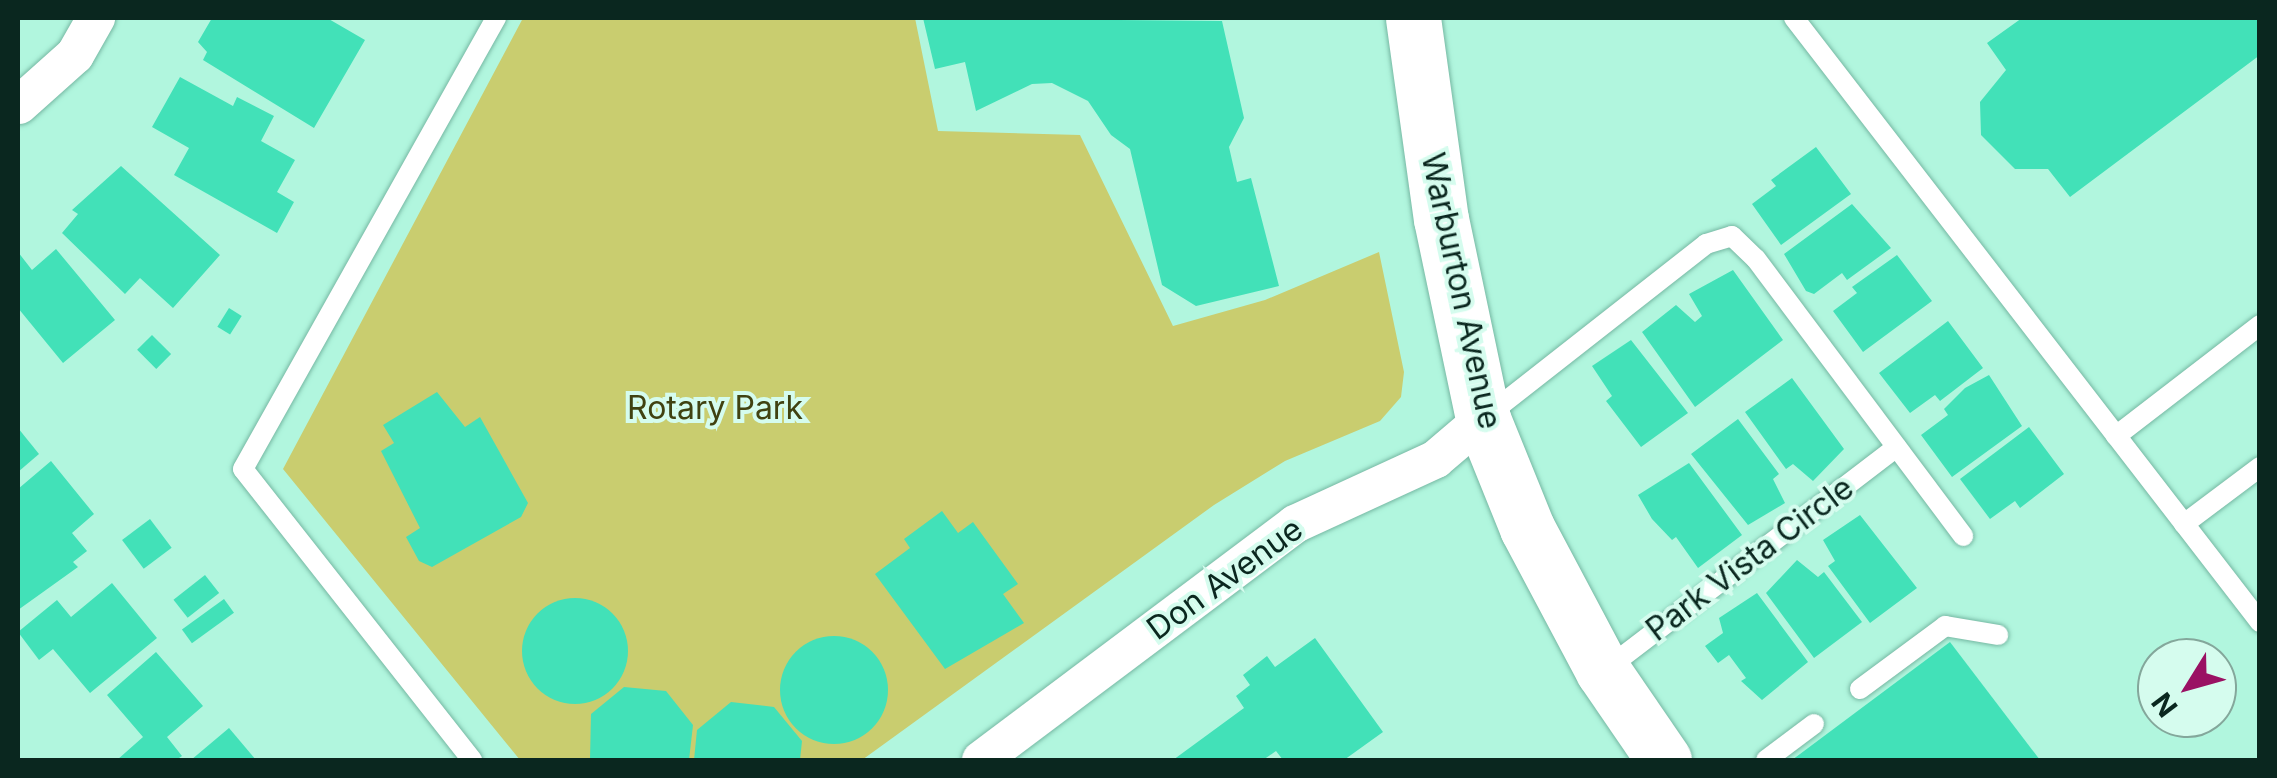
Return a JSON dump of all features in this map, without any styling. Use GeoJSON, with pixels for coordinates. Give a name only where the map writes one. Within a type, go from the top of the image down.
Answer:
{"type":"FeatureCollection","features":[{"type":"Feature","properties":{"kind":"street"},"geometry":{"type":"LineString","coordinates":[[19,105],[75,55],[96,18]]}},
{"type":"Feature","properties":{"kind":"street","name":"Warburton Avenue"},"geometry":{"type":"LineString","coordinates":[[1413,18],[1441,219],[1482,419],[1527,528],[1603,671],[1664,760]]}},
{"type":"Feature","properties":{"kind":"street","name":"Don Avenue"},"geometry":{"type":"LineString","coordinates":[[981,760],[1295,524],[1436,459],[1482,419]]}},
{"type":"Feature","properties":{"kind":"lane"},"geometry":{"type":"LineString","coordinates":[[472,760],[244,469],[496,18]]}},
{"type":"Feature","properties":{"kind":"lane"},"geometry":{"type":"LineString","coordinates":[[1794,18],[2259,619]]}},
{"type":"Feature","properties":{"kind":"lane"},"geometry":{"type":"LineString","coordinates":[[1482,419],[1706,244],[1732,236],[1756,258],[1963,536]]}},
{"type":"Feature","properties":{"kind":"lane"},"geometry":{"type":"LineString","coordinates":[[2116,436],[2260,325]]}},
{"type":"Feature","properties":{"kind":"lane","name":"Park Vista Circle"},"geometry":{"type":"LineString","coordinates":[[1603,671],[1896,447]]}},
{"type":"Feature","properties":{"kind":"lane"},"geometry":{"type":"LineString","coordinates":[[2184,524],[2260,467]]}},
{"type":"Feature","properties":{"kind":"lane"},"geometry":{"type":"LineString","coordinates":[[1860,689],[1945,626],[1998,636]]}},
{"type":"Feature","properties":{"kind":"lane"},"geometry":{"type":"LineString","coordinates":[[1766,760],[1814,724]]}},
{"type":"Feature","properties":{"kind":"green space","name":"Rotary Park"},"geometry":{"type":"Polygon","coordinates":[[[523,18],[915,18],[938,131],[1080,135],[1173,326],[1265,300],[1379,252],[1404,372],[1401,397],[1380,421],[1285,461],[1214,505],[862,760],[520,760],[283,469],[523,18]]]}},
{"type":"Feature","properties":{"kind":"building"},"geometry":{"type":"Polygon","coordinates":[[[212,18],[327,18],[365,40],[314,128],[203,60],[207,52],[198,42],[212,18]]]}},
{"type":"Feature","properties":{"kind":"building"},"geometry":{"type":"Polygon","coordinates":[[[923,18],[1222,21],[1244,118],[1229,147],[1237,182],[1251,178],[1279,286],[1196,306],[1162,285],[1130,149],[1111,135],[1088,101],[1052,83],[1032,84],[976,111],[965,62],[935,69],[923,18]]]}},
{"type":"Feature","properties":{"kind":"building"},"geometry":{"type":"Polygon","coordinates":[[[2022,18],[2260,18],[2260,55],[2070,197],[2048,169],[2015,169],[1981,135],[1980,102],[2006,70],[1987,43],[2022,18]]]}},
{"type":"Feature","properties":{"kind":"building"},"geometry":{"type":"Polygon","coordinates":[[[180,77],[233,106],[237,97],[274,116],[261,141],[295,160],[277,192],[294,202],[277,233],[174,175],[189,148],[152,127],[180,77]]]}},
{"type":"Feature","properties":{"kind":"building"},"geometry":{"type":"Polygon","coordinates":[[[1816,147],[1851,194],[1781,245],[1752,204],[1776,186],[1771,180],[1816,147]]]}},
{"type":"Feature","properties":{"kind":"building"},"geometry":{"type":"Polygon","coordinates":[[[121,166],[220,255],[173,308],[140,278],[125,294],[62,233],[78,214],[72,210],[121,166]]]}},
{"type":"Feature","properties":{"kind":"building"},"geometry":{"type":"Polygon","coordinates":[[[1852,204],[1891,248],[1847,280],[1842,273],[1814,294],[1806,291],[1784,254],[1852,204]]]}},
{"type":"Feature","properties":{"kind":"building"},"geometry":{"type":"Polygon","coordinates":[[[56,249],[115,320],[63,363],[18,308],[18,252],[32,270],[56,249]]]}},
{"type":"Feature","properties":{"kind":"building"},"geometry":{"type":"Polygon","coordinates":[[[1897,255],[1932,301],[1863,352],[1833,311],[1857,293],[1852,287],[1897,255]]]}},
{"type":"Feature","properties":{"kind":"building"},"geometry":{"type":"Polygon","coordinates":[[[1733,270],[1783,340],[1695,407],[1642,332],[1676,305],[1695,322],[1702,316],[1689,294],[1733,270]]]}},
{"type":"Feature","properties":{"kind":"building"},"geometry":{"type":"Polygon","coordinates":[[[229,308],[242,316],[230,335],[217,327],[229,308]]]}},
{"type":"Feature","properties":{"kind":"building"},"geometry":{"type":"Polygon","coordinates":[[[1948,321],[1983,368],[1940,401],[1935,395],[1910,413],[1879,373],[1948,321]]]}},
{"type":"Feature","properties":{"kind":"building"},"geometry":{"type":"Polygon","coordinates":[[[152,335],[171,354],[156,369],[137,350],[152,335]]]}},
{"type":"Feature","properties":{"kind":"building"},"geometry":{"type":"Polygon","coordinates":[[[1631,340],[1688,413],[1641,447],[1606,401],[1612,396],[1592,366],[1631,340]]]}},
{"type":"Feature","properties":{"kind":"building"},"geometry":{"type":"Polygon","coordinates":[[[1989,375],[2022,426],[1952,477],[1921,435],[1948,415],[1944,409],[1965,388],[1989,375]]]}},
{"type":"Feature","properties":{"kind":"building"},"geometry":{"type":"Polygon","coordinates":[[[1792,378],[1844,449],[1813,481],[1793,464],[1786,469],[1745,412],[1792,378]]]}},
{"type":"Feature","properties":{"kind":"building"},"geometry":{"type":"Polygon","coordinates":[[[437,392],[465,427],[480,417],[528,503],[521,517],[432,567],[419,561],[406,537],[420,528],[381,451],[394,443],[383,425],[437,392]]]}},
{"type":"Feature","properties":{"kind":"building"},"geometry":{"type":"Polygon","coordinates":[[[1738,419],[1779,474],[1773,479],[1785,503],[1748,525],[1691,454],[1738,419]]]}},
{"type":"Feature","properties":{"kind":"building"},"geometry":{"type":"Polygon","coordinates":[[[2029,427],[2064,474],[2020,508],[2015,501],[1990,519],[1960,479],[2029,427]]]}},
{"type":"Feature","properties":{"kind":"building"},"geometry":{"type":"Polygon","coordinates":[[[18,428],[39,454],[18,472],[18,428]]]}},
{"type":"Feature","properties":{"kind":"building"},"geometry":{"type":"Polygon","coordinates":[[[51,461],[94,514],[72,533],[87,551],[73,562],[78,567],[18,610],[18,489],[51,461]]]}},
{"type":"Feature","properties":{"kind":"building"},"geometry":{"type":"Polygon","coordinates":[[[1689,463],[1742,535],[1698,568],[1676,537],[1672,540],[1652,519],[1638,495],[1689,463]]]}},
{"type":"Feature","properties":{"kind":"building"},"geometry":{"type":"Polygon","coordinates":[[[942,511],[958,533],[973,522],[1018,584],[1003,594],[1024,623],[945,669],[875,574],[910,548],[904,539],[942,511]]]}},
{"type":"Feature","properties":{"kind":"building"},"geometry":{"type":"Polygon","coordinates":[[[1860,515],[1917,588],[1870,623],[1828,566],[1835,561],[1823,540],[1860,515]]]}},
{"type":"Feature","properties":{"kind":"building"},"geometry":{"type":"Polygon","coordinates":[[[150,519],[172,548],[144,569],[122,540],[150,519]]]}},
{"type":"Feature","properties":{"kind":"building"},"geometry":{"type":"Polygon","coordinates":[[[1797,560],[1818,577],[1824,572],[1862,622],[1814,658],[1766,593],[1797,560]]]}},
{"type":"Feature","properties":{"kind":"building"},"geometry":{"type":"Polygon","coordinates":[[[205,575],[219,593],[188,618],[173,600],[205,575]]]}},
{"type":"Feature","properties":{"kind":"building"},"geometry":{"type":"Polygon","coordinates":[[[112,583],[157,638],[90,693],[53,649],[39,660],[18,632],[57,600],[71,617],[112,583]]]}},
{"type":"Feature","properties":{"kind":"building"},"geometry":{"type":"Polygon","coordinates":[[[1757,593],[1808,662],[1762,700],[1741,681],[1746,678],[1729,655],[1718,663],[1705,646],[1723,633],[1719,618],[1757,593]]]}},
{"type":"Feature","properties":{"kind":"building"},"geometry":{"type":"Polygon","coordinates":[[[575,598],[595,602],[612,614],[624,631],[628,651],[624,671],[612,688],[595,700],[575,704],[555,700],[538,688],[526,671],[522,651],[526,631],[538,614],[555,602],[575,598]]]}},
{"type":"Feature","properties":{"kind":"building"},"geometry":{"type":"Polygon","coordinates":[[[224,599],[234,613],[192,643],[182,630],[224,599]]]}},
{"type":"Feature","properties":{"kind":"building"},"geometry":{"type":"Polygon","coordinates":[[[834,636],[855,640],[872,652],[884,669],[888,690],[884,711],[872,728],[855,740],[834,744],[813,740],[796,728],[784,711],[780,690],[784,669],[796,652],[813,640],[834,636]]]}},
{"type":"Feature","properties":{"kind":"building"},"geometry":{"type":"Polygon","coordinates":[[[1315,638],[1383,732],[1344,760],[1283,760],[1276,751],[1263,760],[1173,760],[1244,708],[1236,696],[1250,685],[1243,675],[1267,656],[1275,667],[1315,638]]]}},
{"type":"Feature","properties":{"kind":"building"},"geometry":{"type":"Polygon","coordinates":[[[1950,642],[2040,760],[1792,760],[1950,642]]]}},
{"type":"Feature","properties":{"kind":"building"},"geometry":{"type":"Polygon","coordinates":[[[156,652],[203,706],[167,737],[182,756],[176,760],[117,760],[143,737],[107,695],[156,652]]]}},
{"type":"Feature","properties":{"kind":"building"},"geometry":{"type":"Polygon","coordinates":[[[624,687],[666,691],[693,725],[689,760],[590,760],[591,714],[624,687]]]}},
{"type":"Feature","properties":{"kind":"building"},"geometry":{"type":"Polygon","coordinates":[[[731,702],[774,707],[802,741],[800,760],[694,760],[697,730],[731,702]]]}},
{"type":"Feature","properties":{"kind":"building"},"geometry":{"type":"Polygon","coordinates":[[[229,728],[256,760],[191,760],[229,728]]]}}]}
